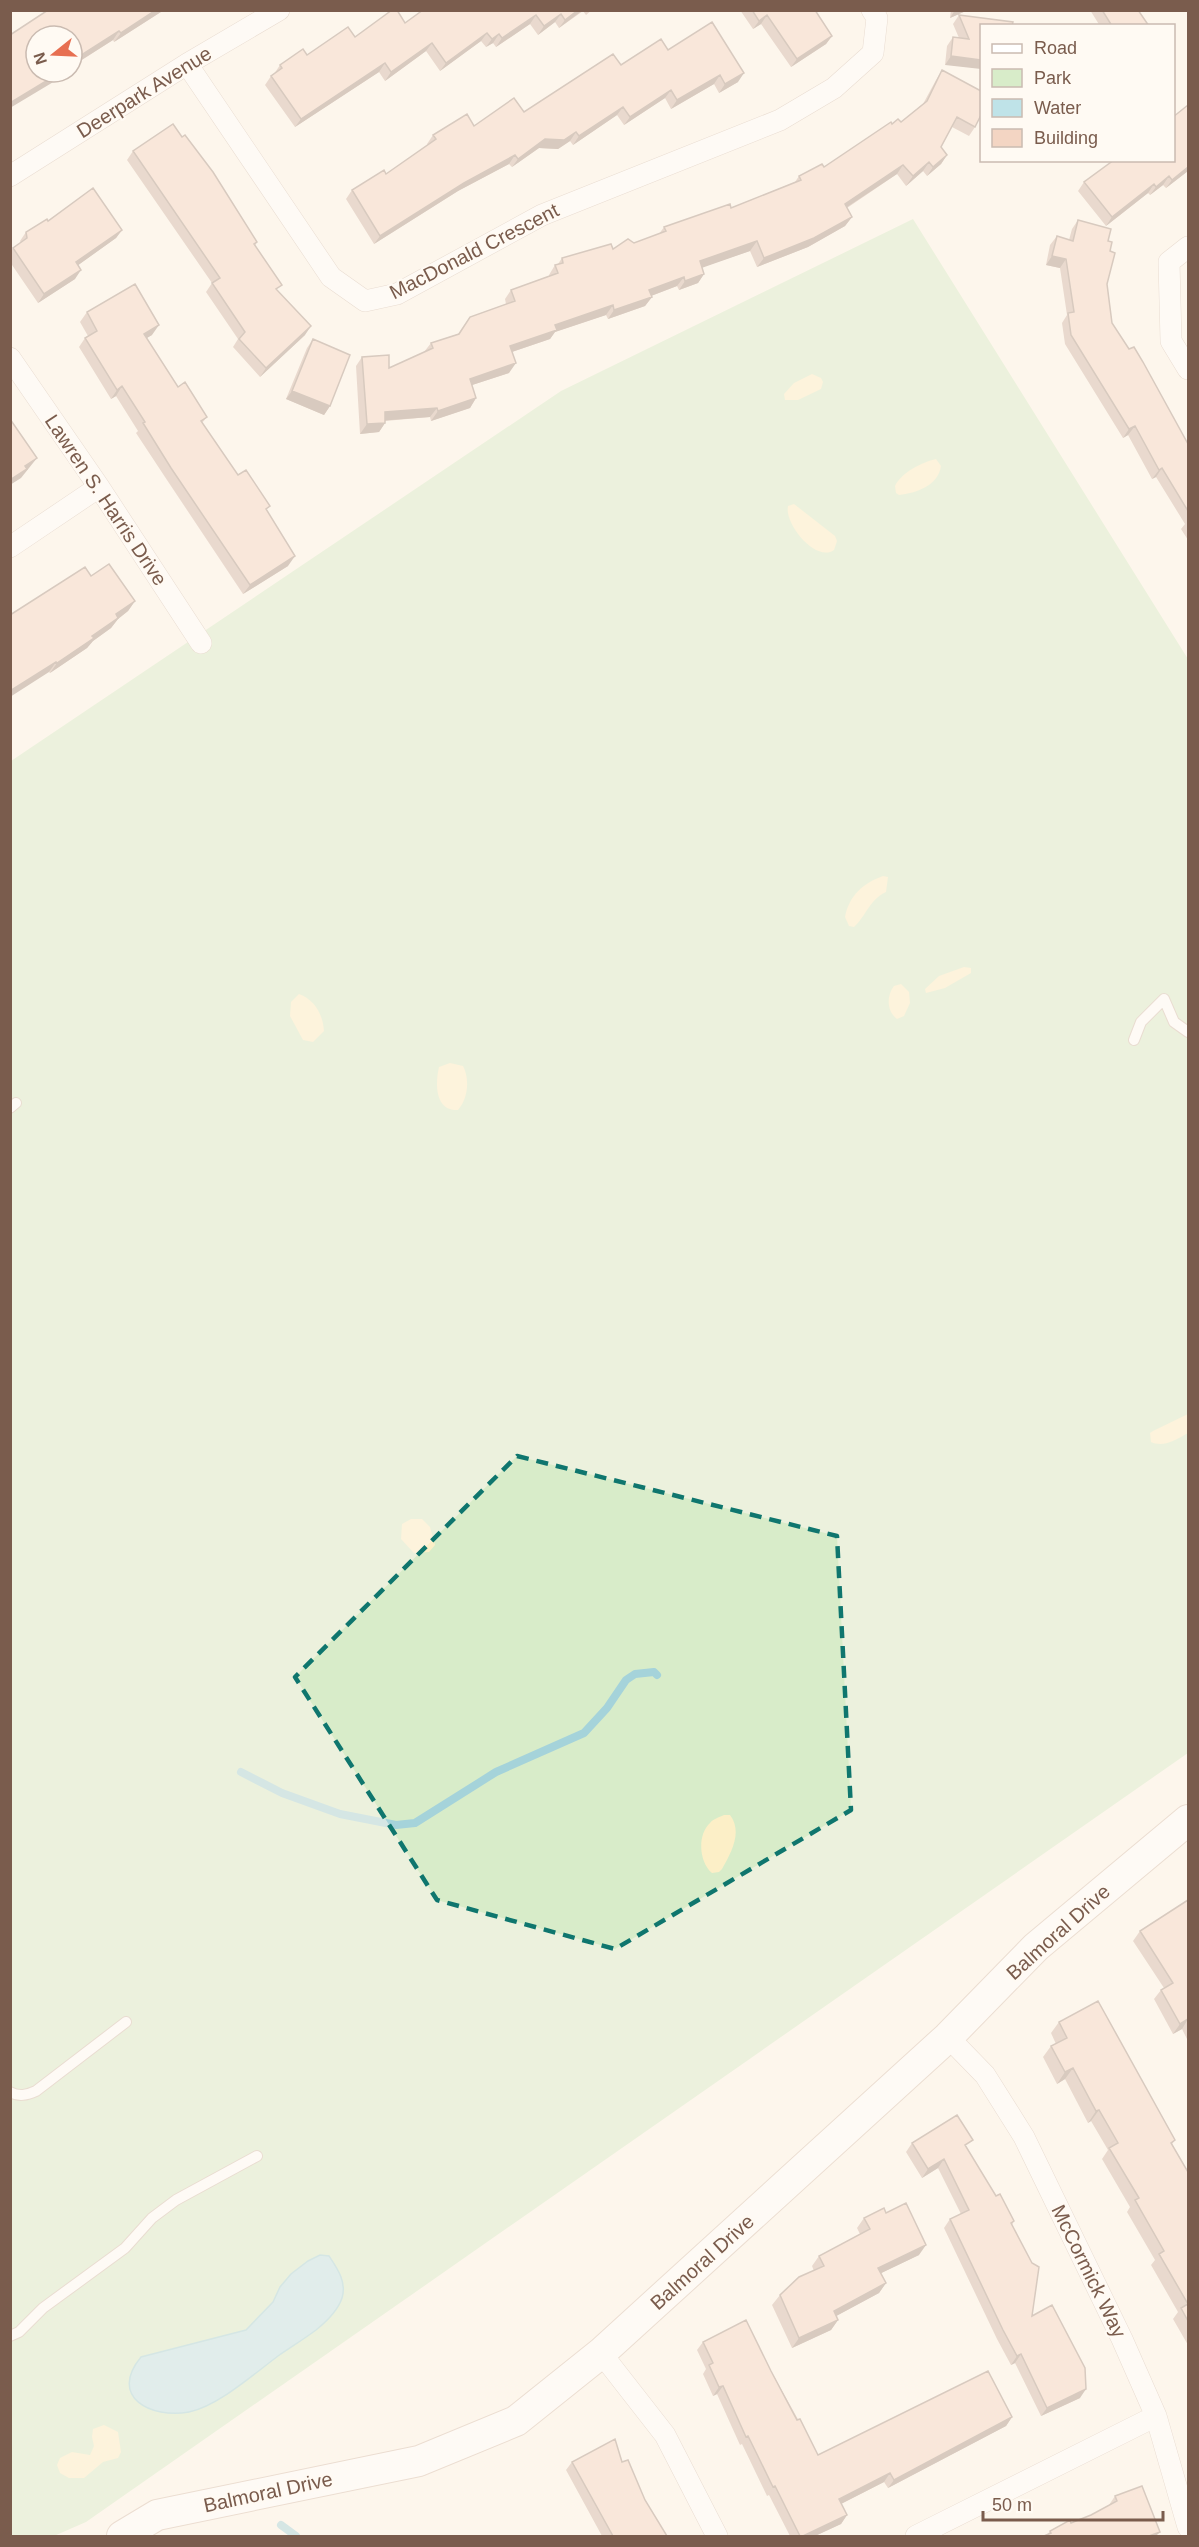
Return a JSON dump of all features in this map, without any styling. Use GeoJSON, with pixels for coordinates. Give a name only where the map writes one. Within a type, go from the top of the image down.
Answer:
{"type":"FeatureCollection","features":[{"type":"Feature","properties":{"kind":"street","name":"Deerpark Avenue"},"geometry":{"type":"LineString","coordinates":[[10,176],[187,63],[279,10]]}},
{"type":"Feature","properties":{"kind":"street","name":"MacDonald Crescent"},"geometry":{"type":"LineString","coordinates":[[187,63],[331,278],[365,301],[397,294],[542,214],[780,120],[834,88],[873,53],[877,18],[872,10]]}},
{"type":"Feature","properties":{"kind":"street"},"geometry":{"type":"LineString","coordinates":[[1188,247],[1169,262],[1171,341],[1188,369]]}},
{"type":"Feature","properties":{"kind":"street","name":"Lawren S. Harris Drive"},"geometry":{"type":"LineString","coordinates":[[10,358],[99,487],[201,644]]}},
{"type":"Feature","properties":{"kind":"street"},"geometry":{"type":"LineString","coordinates":[[10,547],[99,487]]}},
{"type":"Feature","properties":{"kind":"street","name":"Balmoral Drive"},"geometry":{"type":"LineString","coordinates":[[122,2536],[157,2515],[419,2461],[516,2421],[601,2353],[948,2037],[1036,1947],[1188,1820]]}},
{"type":"Feature","properties":{"kind":"street","name":"McCormick Way"},"geometry":{"type":"LineString","coordinates":[[948,2037],[985,2075],[1024,2137],[1122,2339],[1156,2416],[1188,2527]]}},
{"type":"Feature","properties":{"kind":"street"},"geometry":{"type":"LineString","coordinates":[[601,2353],[665,2435],[717,2536]]}},
{"type":"Feature","properties":{"kind":"street"},"geometry":{"type":"LineString","coordinates":[[916,2536],[1156,2416]]}},
{"type":"Feature","properties":{"kind":"lane"},"geometry":{"type":"LineString","coordinates":[[1134,1040],[1141,1022],[1164,999],[1174,1022],[1188,1032]]}},
{"type":"Feature","properties":{"kind":"lane"},"geometry":{"type":"LineString","coordinates":[[10,2092],[16,2095],[27,2095],[36,2091],[126,2022]]}},
{"type":"Feature","properties":{"kind":"lane"},"geometry":{"type":"LineString","coordinates":[[10,2336],[19,2332],[43,2308],[125,2248],[152,2218],[168,2206],[192,2190],[257,2156]]}},
{"type":"Feature","properties":{"kind":"highlighted area"},"geometry":{"type":"Polygon","coordinates":[[[517,1456],[837,1536],[851,1810],[615,1949],[437,1900],[295,1677],[517,1456]]]}},
{"type":"Feature","properties":{"kind":"green space"},"geometry":{"type":"Polygon","coordinates":[[[913,219],[1188,659],[1188,1753],[86,2522],[54,2536],[11,2536],[11,761],[561,391],[913,219]]]}},
{"type":"Feature","properties":{"kind":"sand"},"geometry":{"type":"Polygon","coordinates":[[[812,374],[821,378],[823,382],[821,389],[798,400],[785,400],[784,394],[794,383],[812,374]]]}},
{"type":"Feature","properties":{"kind":"sand"},"geometry":{"type":"Polygon","coordinates":[[[936,459],[941,466],[936,479],[912,492],[899,495],[896,493],[895,486],[902,477],[918,465],[936,459]]]}},
{"type":"Feature","properties":{"kind":"sand"},"geometry":{"type":"Polygon","coordinates":[[[794,504],[835,536],[837,541],[834,550],[827,553],[819,551],[810,547],[803,540],[788,514],[788,506],[794,504]]]}},
{"type":"Feature","properties":{"kind":"sand"},"geometry":{"type":"Polygon","coordinates":[[[883,876],[888,877],[886,892],[872,903],[854,927],[849,926],[845,917],[847,909],[858,891],[869,882],[883,876]]]}},
{"type":"Feature","properties":{"kind":"sand"},"geometry":{"type":"Polygon","coordinates":[[[964,967],[971,968],[971,973],[945,988],[926,993],[925,989],[939,976],[964,967]]]}},
{"type":"Feature","properties":{"kind":"sand"},"geometry":{"type":"Polygon","coordinates":[[[901,984],[909,992],[910,1003],[904,1016],[897,1019],[891,1012],[889,999],[894,986],[901,984]]]}},
{"type":"Feature","properties":{"kind":"sand"},"geometry":{"type":"Polygon","coordinates":[[[299,994],[314,1004],[322,1019],[324,1031],[313,1042],[303,1040],[290,1016],[291,1002],[299,994]]]}},
{"type":"Feature","properties":{"kind":"sand"},"geometry":{"type":"Polygon","coordinates":[[[450,1063],[463,1066],[467,1077],[466,1095],[458,1110],[445,1106],[438,1095],[439,1067],[450,1063]]]}},
{"type":"Feature","properties":{"kind":"sand"},"geometry":{"type":"Polygon","coordinates":[[[1188,1414],[1188,1433],[1166,1443],[1151,1442],[1150,1433],[1188,1414]]]}},
{"type":"Feature","properties":{"kind":"sand"},"geometry":{"type":"Polygon","coordinates":[[[411,1519],[422,1519],[430,1527],[435,1545],[429,1552],[414,1553],[401,1539],[402,1524],[411,1519]]]}},
{"type":"Feature","properties":{"kind":"sand"},"geometry":{"type":"Polygon","coordinates":[[[724,1815],[730,1815],[736,1828],[736,1835],[722,1869],[712,1873],[704,1862],[701,1841],[710,1823],[724,1815]]]}},
{"type":"Feature","properties":{"kind":"sand"},"geometry":{"type":"Polygon","coordinates":[[[104,2425],[118,2432],[121,2452],[118,2458],[103,2462],[84,2478],[69,2478],[60,2473],[57,2465],[60,2458],[72,2452],[90,2455],[94,2446],[93,2429],[104,2425]]]}},
{"type":"Feature","properties":{"kind":"water"},"geometry":{"type":"Polygon","coordinates":[[[320,2255],[329,2256],[335,2265],[342,2281],[343,2292],[335,2311],[316,2330],[235,2388],[200,2409],[189,2412],[161,2412],[138,2402],[132,2394],[129,2383],[132,2371],[141,2357],[246,2330],[273,2302],[280,2287],[291,2274],[320,2255]]]}},
{"type":"Feature","properties":{"kind":"building"},"geometry":{"type":"Polygon","coordinates":[[[48,10],[156,10],[84,53],[84,24],[27,24],[48,10]]]}},
{"type":"Feature","properties":{"kind":"building"},"geometry":{"type":"Polygon","coordinates":[[[392,10],[397,10],[405,23],[423,10],[578,10],[565,20],[561,14],[544,26],[536,15],[502,38],[499,34],[492,39],[487,33],[446,63],[432,43],[391,72],[385,63],[301,119],[271,76],[282,68],[280,65],[303,49],[307,55],[348,27],[355,37],[392,10]]]}},
{"type":"Feature","properties":{"kind":"building"},"geometry":{"type":"Polygon","coordinates":[[[752,10],[815,10],[832,36],[797,59],[767,15],[759,21],[752,10]]]}},
{"type":"Feature","properties":{"kind":"building"},"geometry":{"type":"Polygon","coordinates":[[[1102,10],[1138,10],[1148,24],[1111,24],[1102,10]]]}},
{"type":"Feature","properties":{"kind":"building"},"geometry":{"type":"Polygon","coordinates":[[[959,15],[1013,22],[1012,24],[980,24],[980,60],[951,56],[953,37],[969,39],[959,15]]]}},
{"type":"Feature","properties":{"kind":"building"},"geometry":{"type":"Polygon","coordinates":[[[712,22],[744,73],[725,84],[720,75],[677,100],[671,90],[630,117],[623,107],[579,136],[576,132],[564,140],[545,139],[518,159],[515,155],[464,183],[380,236],[352,190],[384,170],[386,174],[436,139],[433,135],[467,114],[474,126],[514,98],[524,112],[613,54],[621,65],[661,39],[668,50],[712,22]]]}},
{"type":"Feature","properties":{"kind":"building"},"geometry":{"type":"Polygon","coordinates":[[[24,26],[24,84],[41,84],[10,103],[10,35],[24,26]]]}},
{"type":"Feature","properties":{"kind":"building"},"geometry":{"type":"Polygon","coordinates":[[[942,70],[980,90],[980,117],[975,127],[957,117],[941,147],[947,155],[933,167],[929,162],[913,176],[903,165],[845,204],[852,217],[814,238],[764,258],[757,241],[700,261],[704,274],[685,281],[684,277],[649,290],[652,297],[614,310],[613,305],[555,325],[557,330],[510,346],[516,363],[470,379],[476,398],[438,411],[437,408],[385,412],[385,423],[367,424],[362,357],[389,355],[389,368],[433,348],[431,343],[459,334],[470,317],[515,301],[511,290],[558,273],[555,265],[563,263],[562,258],[611,244],[613,249],[628,239],[634,243],[666,231],[664,227],[730,204],[731,208],[801,180],[799,176],[822,164],[824,167],[891,122],[892,124],[898,119],[901,122],[927,101],[942,70]]]}},
{"type":"Feature","properties":{"kind":"building"},"geometry":{"type":"Polygon","coordinates":[[[1188,105],[1188,167],[1172,180],[1169,176],[1156,187],[1154,184],[1112,217],[1084,182],[1111,162],[1175,162],[1175,115],[1188,105]]]}},
{"type":"Feature","properties":{"kind":"building"},"geometry":{"type":"Polygon","coordinates":[[[173,124],[182,137],[185,135],[213,172],[257,242],[254,244],[282,285],[276,289],[311,326],[266,368],[239,339],[245,332],[212,283],[220,278],[133,151],[173,124]]]}},
{"type":"Feature","properties":{"kind":"building"},"geometry":{"type":"Polygon","coordinates":[[[93,188],[122,230],[76,262],[81,270],[44,294],[13,248],[27,238],[26,232],[47,219],[48,221],[93,188]]]}},
{"type":"Feature","properties":{"kind":"building"},"geometry":{"type":"Polygon","coordinates":[[[1078,220],[1111,229],[1108,241],[1112,242],[1110,251],[1115,253],[1107,284],[1112,323],[1129,349],[1134,347],[1188,444],[1188,511],[1162,468],[1159,470],[1135,426],[1129,429],[1071,335],[1068,313],[1074,312],[1066,259],[1052,256],[1057,236],[1073,241],[1078,220]]]}},
{"type":"Feature","properties":{"kind":"building"},"geometry":{"type":"Polygon","coordinates":[[[135,284],[159,325],[144,334],[178,387],[185,382],[207,417],[201,421],[238,475],[246,470],[270,506],[266,509],[295,556],[250,585],[171,468],[122,386],[117,390],[85,338],[97,331],[87,312],[135,284]]]}},
{"type":"Feature","properties":{"kind":"building"},"geometry":{"type":"Polygon","coordinates":[[[313,339],[350,355],[330,406],[292,391],[313,339]]]}},
{"type":"Feature","properties":{"kind":"building"},"geometry":{"type":"Polygon","coordinates":[[[10,419],[37,458],[25,466],[27,469],[10,480],[10,419]]]}},
{"type":"Feature","properties":{"kind":"building"},"geometry":{"type":"Polygon","coordinates":[[[109,564],[135,601],[116,614],[118,618],[92,636],[94,638],[10,691],[10,615],[85,567],[91,576],[109,564]]]}},
{"type":"Feature","properties":{"kind":"building"},"geometry":{"type":"Polygon","coordinates":[[[1188,1900],[1188,2019],[1180,2024],[1161,1990],[1173,1983],[1140,1931],[1188,1900]]]}},
{"type":"Feature","properties":{"kind":"building"},"geometry":{"type":"Polygon","coordinates":[[[1098,2001],[1175,2140],[1171,2143],[1188,2172],[1188,2304],[1159,2254],[1164,2251],[1135,2200],[1139,2198],[1109,2148],[1118,2143],[1099,2110],[1096,2111],[1073,2068],[1065,2072],[1051,2046],[1067,2038],[1059,2022],[1098,2001]]]}},
{"type":"Feature","properties":{"kind":"building"},"geometry":{"type":"Polygon","coordinates":[[[957,2115],[973,2140],[965,2145],[996,2196],[1000,2194],[1014,2221],[1011,2223],[1032,2263],[1039,2267],[1032,2316],[1052,2305],[1085,2368],[1086,2389],[1047,2408],[1021,2354],[1017,2356],[1003,2330],[950,2219],[969,2210],[944,2159],[928,2169],[912,2143],[957,2115]]]}},
{"type":"Feature","properties":{"kind":"building"},"geometry":{"type":"Polygon","coordinates":[[[906,2203],[926,2245],[878,2268],[886,2283],[834,2311],[838,2320],[799,2338],[780,2295],[799,2277],[824,2266],[819,2256],[870,2229],[864,2218],[884,2208],[886,2213],[906,2203]]]}},
{"type":"Feature","properties":{"kind":"building"},"geometry":{"type":"Polygon","coordinates":[[[1188,2304],[1188,2321],[1181,2308],[1188,2304]]]}},
{"type":"Feature","properties":{"kind":"building"},"geometry":{"type":"Polygon","coordinates":[[[746,2320],[797,2420],[800,2419],[818,2455],[988,2371],[1012,2417],[894,2480],[890,2473],[839,2499],[847,2515],[800,2536],[748,2436],[746,2437],[723,2386],[719,2387],[709,2365],[713,2363],[703,2342],[746,2320]]]}},
{"type":"Feature","properties":{"kind":"building"},"geometry":{"type":"Polygon","coordinates":[[[615,2439],[622,2462],[628,2460],[645,2500],[667,2536],[613,2536],[572,2462],[615,2439]]]}},
{"type":"Feature","properties":{"kind":"building"},"geometry":{"type":"Polygon","coordinates":[[[1142,2486],[1160,2532],[1149,2536],[1044,2536],[1070,2520],[1071,2523],[1091,2515],[1117,2501],[1115,2496],[1142,2486]]]}},
{"type":"Feature","properties":{"kind":"waterway"},"geometry":{"type":"LineString","coordinates":[[241,1772],[282,1793],[340,1814],[396,1825],[415,1823],[496,1772],[584,1733],[607,1708],[626,1680],[635,1674],[654,1672],[657,1675]]}},
{"type":"Feature","properties":{"kind":"waterway"},"geometry":{"type":"LineString","coordinates":[[281,2525],[296,2536]]}}]}
